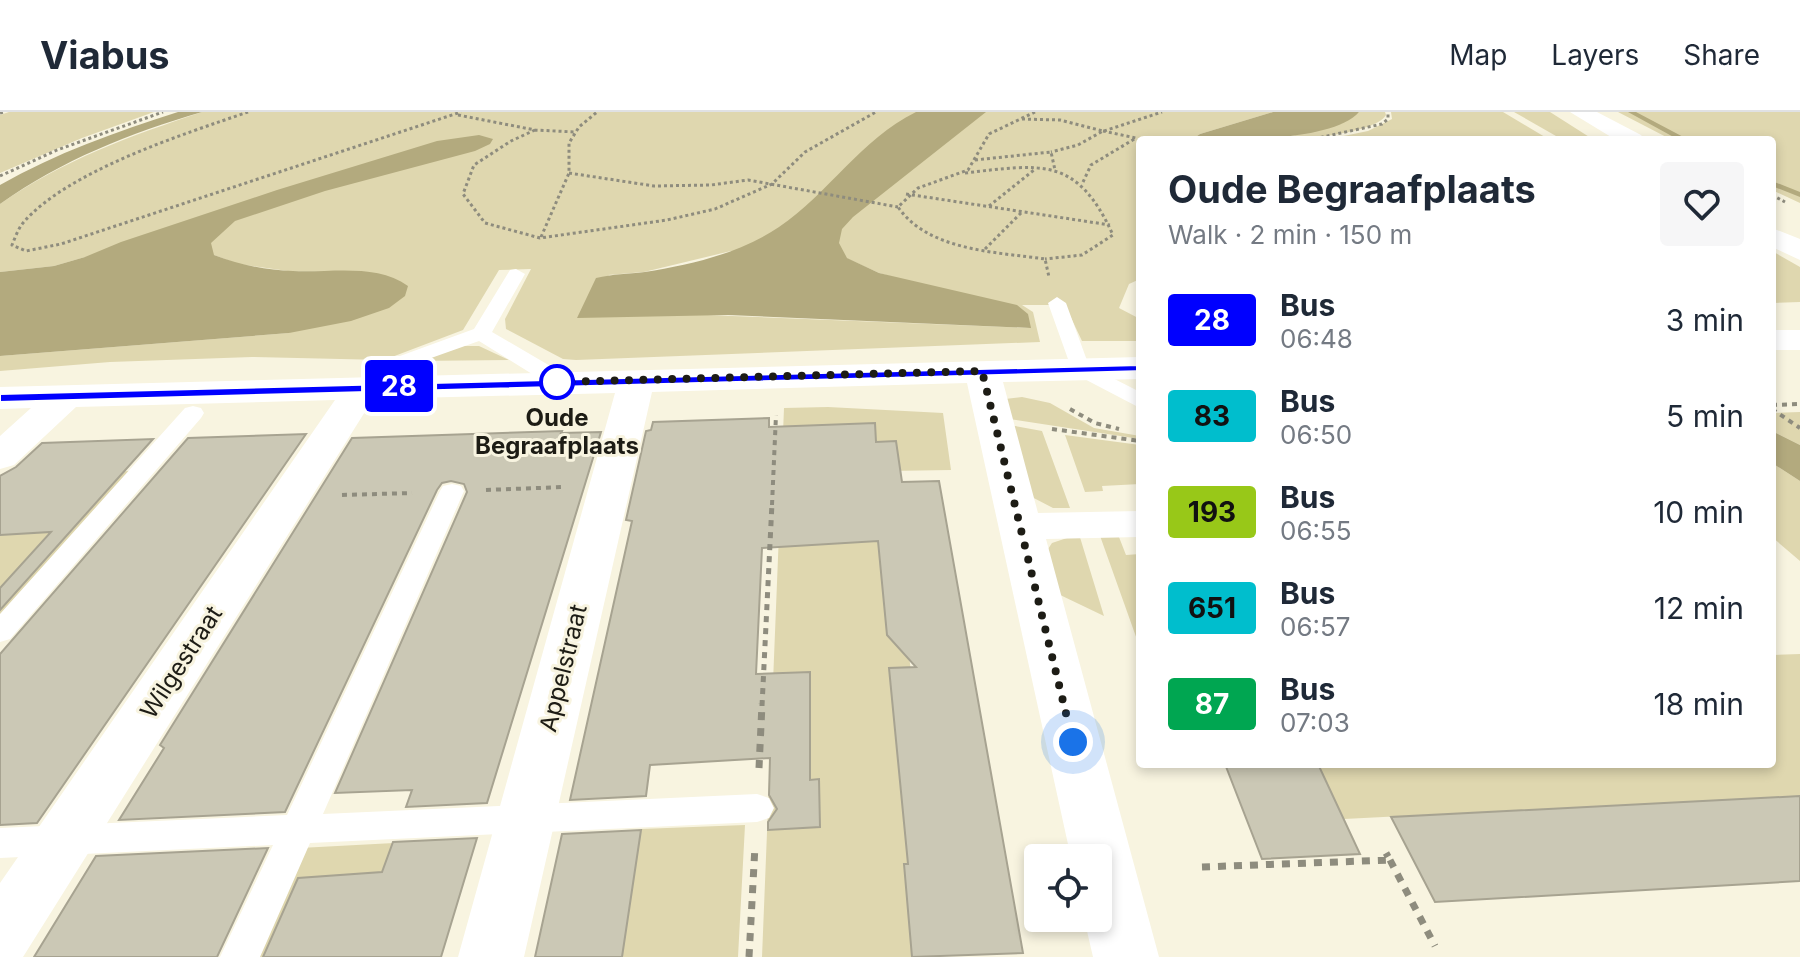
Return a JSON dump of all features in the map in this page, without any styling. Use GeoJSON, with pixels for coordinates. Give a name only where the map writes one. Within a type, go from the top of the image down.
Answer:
{"type":"FeatureCollection","features":[{"type":"Feature","properties":{"kind":"street"},"geometry":{"type":"LineString","coordinates":[[1557,112],[1600,136]]}},
{"type":"Feature","properties":{"kind":"street"},"geometry":{"type":"LineString","coordinates":[[1581,112],[1626,136]]}},
{"type":"Feature","properties":{"kind":"street"},"geometry":{"type":"LineString","coordinates":[[1776,213],[1800,225]]}},
{"type":"Feature","properties":{"kind":"street"},"geometry":{"type":"LineString","coordinates":[[1776,238],[1800,251]]}},
{"type":"Feature","properties":{"kind":"street"},"geometry":{"type":"LineString","coordinates":[[1776,340],[1800,340]]}},
{"type":"Feature","properties":{"kind":"street"},"geometry":{"type":"LineString","coordinates":[[0,398],[1136,368]]}},
{"type":"Feature","properties":{"kind":"street"},"geometry":{"type":"LineString","coordinates":[[1776,368],[1800,368]]}},
{"type":"Feature","properties":{"kind":"street"},"geometry":{"type":"LineString","coordinates":[[982,371],[1126,957]]}},
{"type":"Feature","properties":{"kind":"street","name":"Appelstraat"},"geometry":{"type":"LineString","coordinates":[[491,957],[638,380]]}},
{"type":"Feature","properties":{"kind":"street","name":"Wilgestraat"},"geometry":{"type":"LineString","coordinates":[[0,937],[362,387]]}},
{"type":"Feature","properties":{"kind":"street"},"geometry":{"type":"LineString","coordinates":[[0,457],[66,396]]}},
{"type":"Feature","properties":{"kind":"street"},"geometry":{"type":"LineString","coordinates":[[1021,527],[1136,524]]}},
{"type":"Feature","properties":{"kind":"lane"},"geometry":{"type":"LineString","coordinates":[[362,387],[396,364],[481,333],[516,274]]}},
{"type":"Feature","properties":{"kind":"lane"},"geometry":{"type":"LineString","coordinates":[[1055,296],[1080,369],[1136,399]]}},
{"type":"Feature","properties":{"kind":"lane"},"geometry":{"type":"LineString","coordinates":[[481,333],[507,352],[561,382]]}},
{"type":"Feature","properties":{"kind":"lane"},"geometry":{"type":"LineString","coordinates":[[0,632],[193,413]]}},
{"type":"Feature","properties":{"kind":"lane"},"geometry":{"type":"LineString","coordinates":[[240,957],[452,491]]}},
{"type":"Feature","properties":{"kind":"lane"},"geometry":{"type":"LineString","coordinates":[[0,843],[757,808]]}},
{"type":"Feature","properties":{"kind":"path"},"geometry":{"type":"LineString","coordinates":[[0,176],[57,150],[163,112]]}},
{"type":"Feature","properties":{"kind":"path"},"geometry":{"type":"LineString","coordinates":[[248,112],[188,133],[87,176],[30,217],[13,234],[12,245],[26,251],[61,244],[459,114],[535,130],[575,132]]}},
{"type":"Feature","properties":{"kind":"path"},"geometry":{"type":"LineString","coordinates":[[540,238],[569,173],[569,143],[575,132],[597,112]]}},
{"type":"Feature","properties":{"kind":"path"},"geometry":{"type":"LineString","coordinates":[[535,130],[511,141],[474,165],[463,194],[485,223],[540,238],[667,220],[715,209],[772,184],[805,152],[876,112]]}},
{"type":"Feature","properties":{"kind":"path"},"geometry":{"type":"LineString","coordinates":[[964,173],[993,130],[1035,112]]}},
{"type":"Feature","properties":{"kind":"path"},"geometry":{"type":"LineString","coordinates":[[975,160],[1051,152],[1078,145],[1103,131],[1162,112]]}},
{"type":"Feature","properties":{"kind":"path"},"geometry":{"type":"LineString","coordinates":[[1327,136],[1382,124],[1388,119],[1388,112]]}},
{"type":"Feature","properties":{"kind":"path"},"geometry":{"type":"LineString","coordinates":[[1020,118],[1060,120],[1136,138],[1091,165],[1083,182]]}},
{"type":"Feature","properties":{"kind":"path"},"geometry":{"type":"LineString","coordinates":[[1051,152],[1055,170]]}},
{"type":"Feature","properties":{"kind":"path"},"geometry":{"type":"LineString","coordinates":[[988,206],[1035,169]]}},
{"type":"Feature","properties":{"kind":"path"},"geometry":{"type":"LineString","coordinates":[[1055,170],[1083,182],[1095,195],[1113,235],[1098,249],[1075,259],[1045,259],[954,243],[908,224],[898,207],[905,194],[929,182],[964,173],[1055,170]]}},
{"type":"Feature","properties":{"kind":"path"},"geometry":{"type":"LineString","coordinates":[[569,173],[654,186],[711,185],[748,180],[898,207]]}},
{"type":"Feature","properties":{"kind":"path"},"geometry":{"type":"LineString","coordinates":[[905,194],[1110,225]]}},
{"type":"Feature","properties":{"kind":"path"},"geometry":{"type":"LineString","coordinates":[[985,249],[1023,211]]}},
{"type":"Feature","properties":{"kind":"path"},"geometry":{"type":"LineString","coordinates":[[1045,259],[1055,296]]}},
{"type":"Feature","properties":{"kind":"path"},"geometry":{"type":"LineString","coordinates":[[1776,407],[1800,404]]}},
{"type":"Feature","properties":{"kind":"path"},"geometry":{"type":"LineString","coordinates":[[1776,410],[1800,428]]}},
{"type":"Feature","properties":{"kind":"path"},"geometry":{"type":"LineString","coordinates":[[749,957],[776,414]]}},
{"type":"Feature","properties":{"kind":"path"},"geometry":{"type":"LineString","coordinates":[[1052,429],[1136,440]]}},
{"type":"Feature","properties":{"kind":"path"},"geometry":{"type":"LineString","coordinates":[[1202,867],[1388,857],[1435,946]]}},
{"type":"Feature","properties":{"kind":"shaded area"},"geometry":{"type":"Polygon","coordinates":[[[9,112],[154,112],[0,173],[0,115],[9,112]]]}},
{"type":"Feature","properties":{"kind":"shaded area"},"geometry":{"type":"Polygon","coordinates":[[[178,112],[202,112],[97,149],[48,174],[0,204],[0,185],[21,173],[87,144],[178,112]]]}},
{"type":"Feature","properties":{"kind":"shaded area"},"geometry":{"type":"Polygon","coordinates":[[[202,112],[1273,112],[1197,136],[1136,136],[1136,281],[1129,284],[1119,308],[1136,317],[1136,341],[1082,341],[1065,305],[1022,305],[1033,312],[1040,342],[563,359],[506,329],[505,319],[531,269],[499,270],[463,330],[384,360],[252,357],[110,362],[0,371],[0,356],[289,333],[362,272],[288,271],[238,264],[214,255],[85,257],[54,266],[0,272],[0,204],[48,174],[123,140],[202,112]],[[731,251],[644,272],[608,275],[682,314],[1030,328],[932,288],[879,273],[846,258],[731,251]]]}},
{"type":"Feature","properties":{"kind":"shaded area"},"geometry":{"type":"Polygon","coordinates":[[[916,112],[986,112],[853,217],[842,229],[839,243],[847,258],[879,273],[1017,305],[1028,314],[1031,328],[728,315],[577,318],[596,278],[697,262],[732,251],[779,227],[814,199],[878,137],[916,112]]]}},
{"type":"Feature","properties":{"kind":"shaded area"},"geometry":{"type":"Polygon","coordinates":[[[1273,112],[1359,112],[1346,122],[1304,134],[1197,136],[1273,112]]]}},
{"type":"Feature","properties":{"kind":"shaded area"},"geometry":{"type":"Polygon","coordinates":[[[1359,112],[1385,112],[1386,115],[1379,122],[1352,131],[1323,136],[1292,136],[1342,123],[1359,112]]]}},
{"type":"Feature","properties":{"kind":"shaded area"},"geometry":{"type":"Polygon","coordinates":[[[1391,112],[1503,112],[1543,136],[1344,136],[1368,131],[1392,119],[1391,112]]]}},
{"type":"Feature","properties":{"kind":"shaded area"},"geometry":{"type":"Polygon","coordinates":[[[1514,112],[1550,112],[1588,136],[1556,136],[1514,112]]]}},
{"type":"Feature","properties":{"kind":"shaded area"},"geometry":{"type":"Polygon","coordinates":[[[1618,112],[1800,112],[1800,203],[1776,192],[1776,136],[1664,136],[1618,112]]]}},
{"type":"Feature","properties":{"kind":"shaded area"},"geometry":{"type":"Polygon","coordinates":[[[479,135],[493,139],[490,144],[475,151],[325,191],[235,221],[211,243],[214,255],[253,266],[293,271],[382,274],[408,286],[405,296],[389,308],[351,321],[289,333],[0,356],[0,272],[54,266],[277,190],[437,141],[479,135]]]}},
{"type":"Feature","properties":{"kind":"shaded area"},"geometry":{"type":"Polygon","coordinates":[[[1776,253],[1800,267],[1800,302],[1776,303],[1776,253]]]}},
{"type":"Feature","properties":{"kind":"shaded area"},"geometry":{"type":"Polygon","coordinates":[[[462,346],[479,346],[509,360],[414,361],[462,346]]]}},
{"type":"Feature","properties":{"kind":"shaded area"},"geometry":{"type":"Polygon","coordinates":[[[1022,397],[1050,403],[1094,428],[1136,435],[1136,438],[1009,419],[1005,399],[1022,397]]]}},
{"type":"Feature","properties":{"kind":"shaded area"},"geometry":{"type":"Polygon","coordinates":[[[784,408],[943,413],[951,470],[889,471],[928,829],[910,928],[912,957],[762,957],[784,408]]]}},
{"type":"Feature","properties":{"kind":"shaded area"},"geometry":{"type":"Polygon","coordinates":[[[1800,412],[1800,445],[1776,433],[1776,413],[1800,412]]]}},
{"type":"Feature","properties":{"kind":"shaded area"},"geometry":{"type":"Polygon","coordinates":[[[1010,425],[1042,431],[1070,508],[1053,508],[1028,495],[1010,425]]]}},
{"type":"Feature","properties":{"kind":"shaded area"},"geometry":{"type":"Polygon","coordinates":[[[1776,433],[1800,445],[1800,481],[1776,466],[1776,433]]]}},
{"type":"Feature","properties":{"kind":"shaded area"},"geometry":{"type":"Polygon","coordinates":[[[1065,435],[1136,444],[1136,484],[1102,486],[1103,491],[1085,492],[1065,435]]]}},
{"type":"Feature","properties":{"kind":"shaded area"},"geometry":{"type":"Polygon","coordinates":[[[1776,466],[1800,481],[1800,561],[1776,540],[1776,466]]]}},
{"type":"Feature","properties":{"kind":"shaded area"},"geometry":{"type":"Polygon","coordinates":[[[132,471],[0,619],[0,476],[132,471]]]}},
{"type":"Feature","properties":{"kind":"shaded area"},"geometry":{"type":"Polygon","coordinates":[[[1117,532],[1126,555],[1136,554],[1136,637],[1099,533],[1117,532]]]}},
{"type":"Feature","properties":{"kind":"shaded area"},"geometry":{"type":"Polygon","coordinates":[[[1079,534],[1104,616],[1056,593],[1046,552],[1052,543],[1079,534]]]}},
{"type":"Feature","properties":{"kind":"shaded area"},"geometry":{"type":"Polygon","coordinates":[[[1800,654],[1800,796],[1344,819],[1320,768],[1776,768],[1776,655],[1800,654]]]}},
{"type":"Feature","properties":{"kind":"shaded area"},"geometry":{"type":"Polygon","coordinates":[[[745,825],[738,957],[621,957],[641,829],[745,825]]]}},
{"type":"Feature","properties":{"kind":"shaded area"},"geometry":{"type":"Polygon","coordinates":[[[394,843],[353,957],[251,957],[300,848],[394,843]]]}},
{"type":"Feature","properties":{"kind":"building"},"geometry":{"type":"Polygon","coordinates":[[[769,418],[769,427],[875,423],[876,442],[896,441],[902,482],[939,481],[1023,953],[912,957],[904,864],[908,864],[889,668],[916,667],[887,635],[878,541],[762,548],[756,674],[810,672],[810,780],[819,779],[820,827],[768,830],[768,822],[777,809],[769,795],[770,758],[650,765],[646,796],[570,800],[632,521],[626,520],[646,431],[651,430],[653,422],[769,418]]]}},
{"type":"Feature","properties":{"kind":"building"},"geometry":{"type":"Polygon","coordinates":[[[601,432],[487,803],[406,807],[412,790],[335,793],[467,492],[464,484],[451,481],[442,483],[437,490],[285,812],[119,820],[164,748],[160,745],[352,438],[601,432]]]}},
{"type":"Feature","properties":{"kind":"building"},"geometry":{"type":"Polygon","coordinates":[[[306,434],[37,823],[0,825],[0,654],[188,438],[306,434]]]}},
{"type":"Feature","properties":{"kind":"building"},"geometry":{"type":"Polygon","coordinates":[[[153,439],[0,610],[0,588],[51,532],[0,535],[0,476],[16,467],[42,443],[153,439]]]}},
{"type":"Feature","properties":{"kind":"building"},"geometry":{"type":"Polygon","coordinates":[[[1227,768],[1320,768],[1360,854],[1262,859],[1227,768]]]}},
{"type":"Feature","properties":{"kind":"building"},"geometry":{"type":"Polygon","coordinates":[[[1800,796],[1800,881],[1435,902],[1391,817],[1800,796]]]}},
{"type":"Feature","properties":{"kind":"building"},"geometry":{"type":"Polygon","coordinates":[[[641,830],[622,957],[535,957],[562,834],[641,830]]]}},
{"type":"Feature","properties":{"kind":"building"},"geometry":{"type":"Polygon","coordinates":[[[477,838],[441,957],[263,957],[298,878],[382,872],[393,842],[477,838]]]}},
{"type":"Feature","properties":{"kind":"building"},"geometry":{"type":"Polygon","coordinates":[[[268,848],[217,957],[34,957],[96,856],[268,848]]]}},
{"type":"Feature","properties":{"kind":"waterway"},"geometry":{"type":"LineString","coordinates":[[1631,112],[1677,136]]}},
{"type":"Feature","properties":{"kind":"waterway"},"geometry":{"type":"LineString","coordinates":[[1776,185],[1800,195]]}},
{"type":"Feature","properties":{"kind":"bus line","name":"28"},"geometry":{"type":"LineString","coordinates":[[0,398],[1136,368]]}},
{"type":"Feature","properties":{"kind":"place","name":"Oude Begraafplaats"},"geometry":{"type":"Point","coordinates":[557,382]}},
{"type":"Feature","properties":{"kind":"route"},"geometry":{"type":"LineString","coordinates":[[557,382],[982,371],[1073,742]]}}]}
